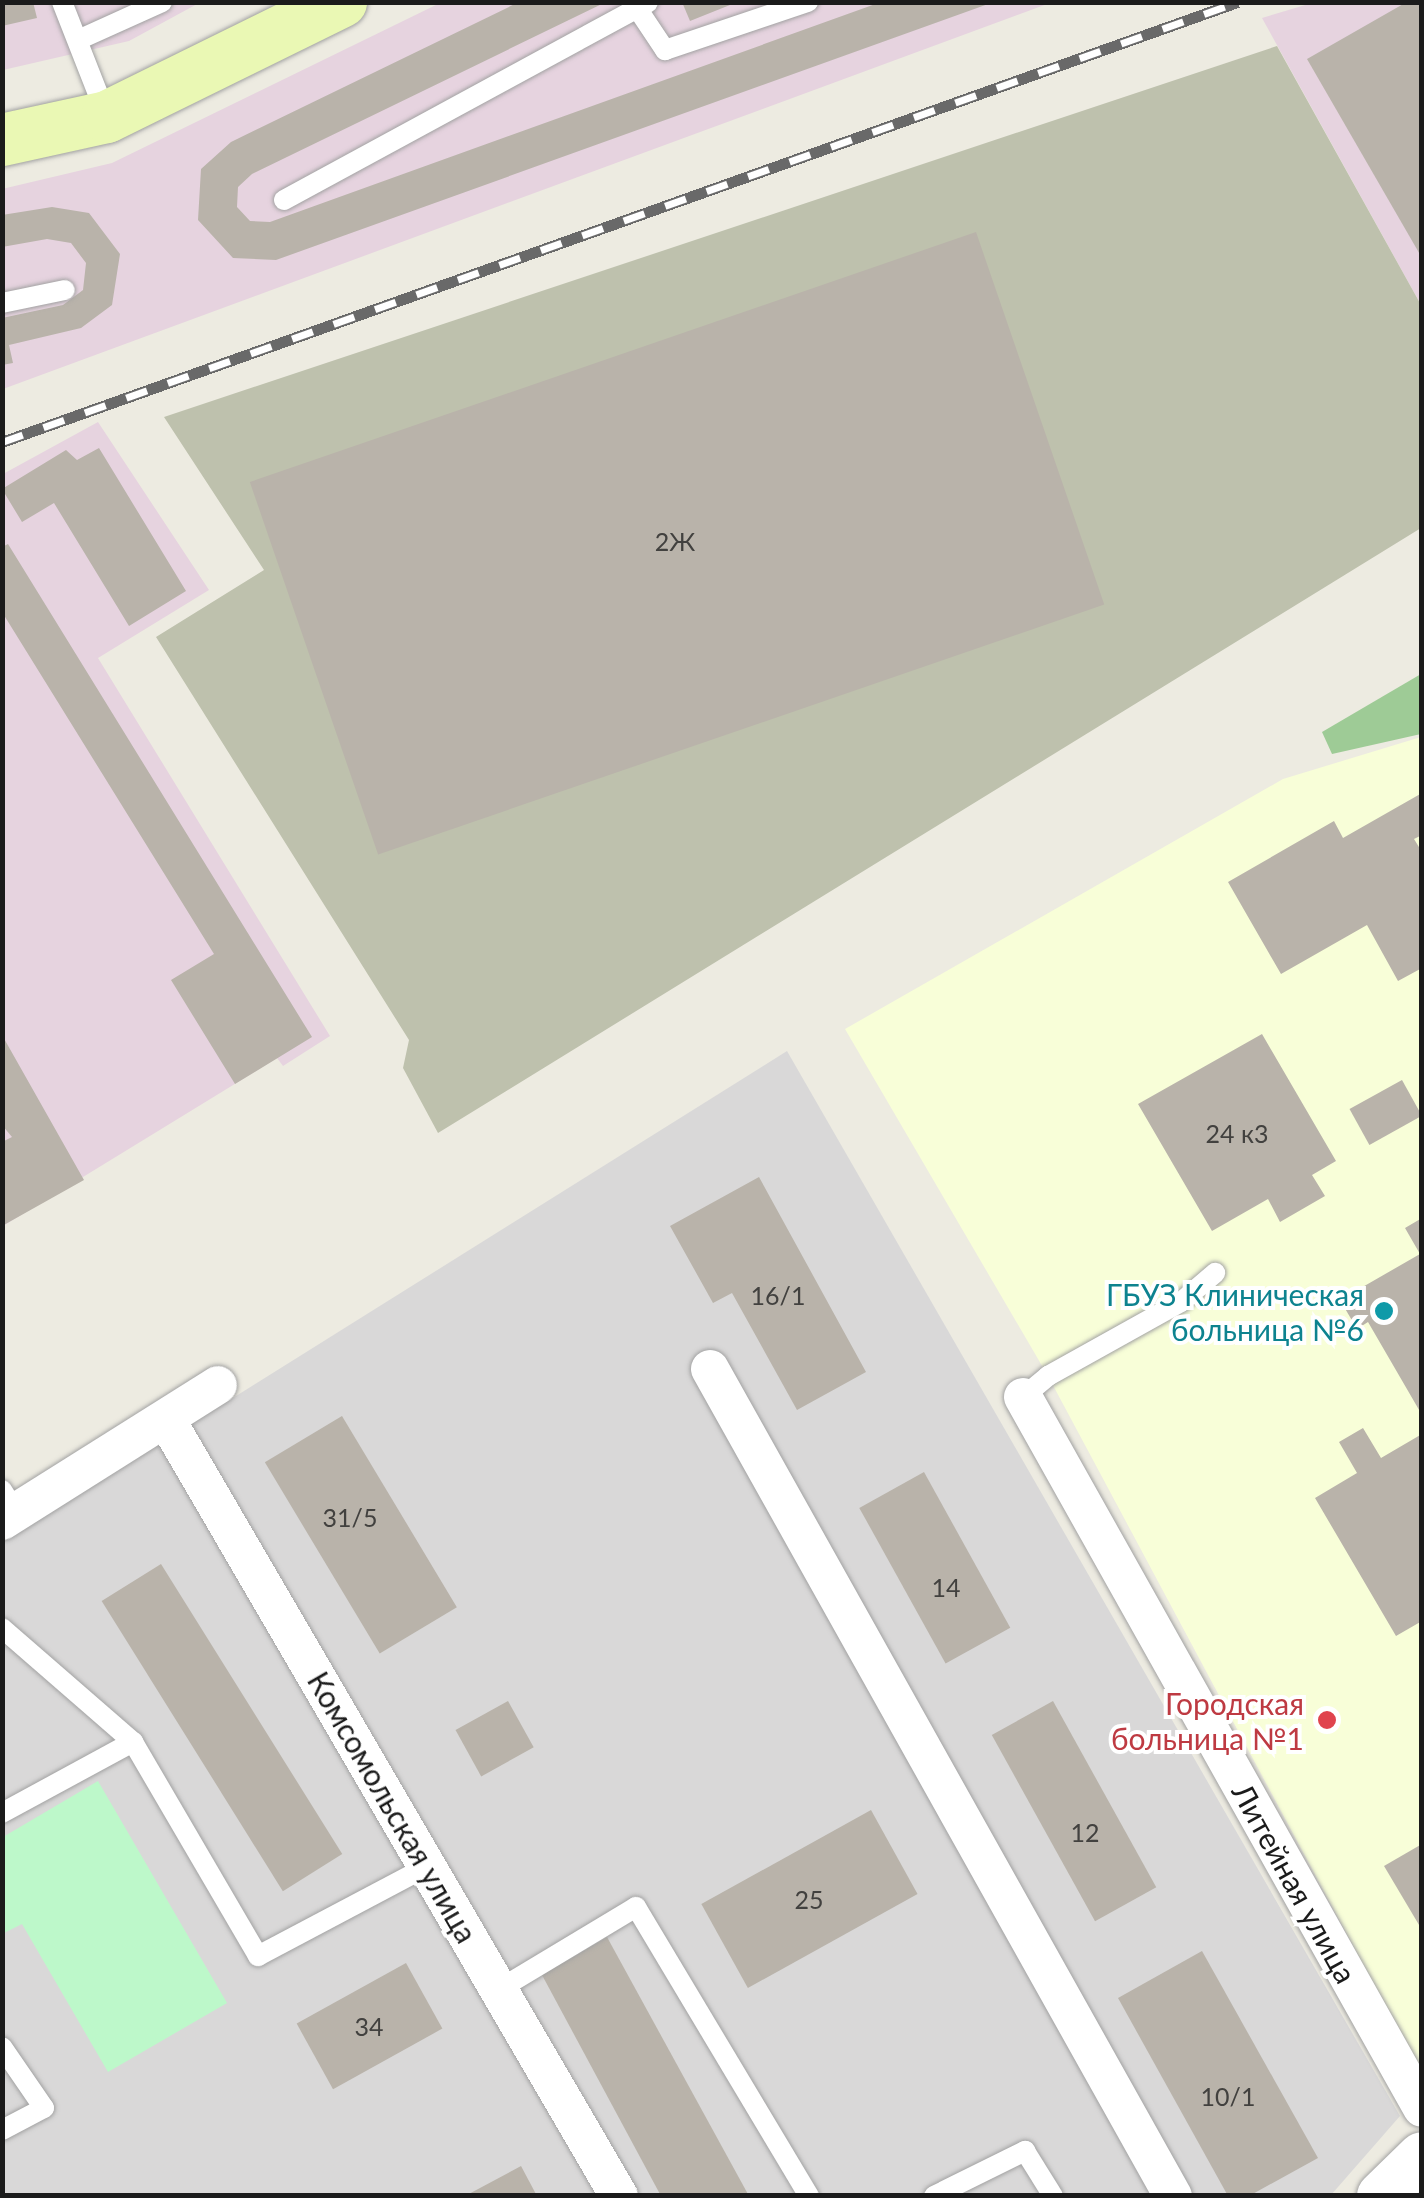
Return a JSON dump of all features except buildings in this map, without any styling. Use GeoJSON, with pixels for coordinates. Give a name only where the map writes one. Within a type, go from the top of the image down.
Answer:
{"type":"FeatureCollection","features":[{"type":"Feature","properties":{"kind":"main road"},"geometry":{"type":"LineString","coordinates":[[2,140],[107,117],[341,2]]}},
{"type":"Feature","properties":{"kind":"street"},"geometry":{"type":"LineString","coordinates":[[710,1369],[1173,2196]]}},
{"type":"Feature","properties":{"kind":"street"},"geometry":{"type":"LineString","coordinates":[[7,1508],[166,1419],[218,1385]]}},
{"type":"Feature","properties":{"kind":"street","name":"Литейная улица"},"geometry":{"type":"LineString","coordinates":[[1022,1397],[1422,2108]]}},
{"type":"Feature","properties":{"kind":"street","name":"Комсомольская улица"},"geometry":{"type":"LineString","coordinates":[[166,1419],[619,2196]]}},
{"type":"Feature","properties":{"kind":"street"},"geometry":{"type":"LineString","coordinates":[[1381,2196],[1422,2156]]}},
{"type":"Feature","properties":{"kind":"lane"},"geometry":{"type":"LineString","coordinates":[[62,2],[107,117]]}},
{"type":"Feature","properties":{"kind":"lane"},"geometry":{"type":"LineString","coordinates":[[78,40],[162,2]]}},
{"type":"Feature","properties":{"kind":"lane"},"geometry":{"type":"LineString","coordinates":[[284,200],[640,5],[665,50],[808,2]]}},
{"type":"Feature","properties":{"kind":"lane"},"geometry":{"type":"LineString","coordinates":[[2,303],[65,290]]}},
{"type":"Feature","properties":{"kind":"lane"},"geometry":{"type":"LineString","coordinates":[[1022,1397],[1048,1376],[1180,1302],[1215,1272]]}},
{"type":"Feature","properties":{"kind":"lane"},"geometry":{"type":"LineString","coordinates":[[2,1628],[132,1742],[258,1956],[428,1866]]}},
{"type":"Feature","properties":{"kind":"lane"},"geometry":{"type":"LineString","coordinates":[[2,1814],[132,1742]]}},
{"type":"Feature","properties":{"kind":"lane"},"geometry":{"type":"LineString","coordinates":[[498,1990],[636,1907],[809,2196]]}},
{"type":"Feature","properties":{"kind":"lane"},"geometry":{"type":"LineString","coordinates":[[2,2047],[44,2108],[2,2130]]}},
{"type":"Feature","properties":{"kind":"lane"},"geometry":{"type":"LineString","coordinates":[[934,2196],[1025,2151],[1054,2196]]}},
{"type":"Feature","properties":{"kind":"shaded area"},"geometry":{"type":"Polygon","coordinates":[[[2,3],[199,3],[129,41],[3,70],[2,3]]]}},
{"type":"Feature","properties":{"kind":"shaded area"},"geometry":{"type":"Polygon","coordinates":[[[440,3],[1050,3],[3,389],[2,189],[112,163],[440,3]]]}},
{"type":"Feature","properties":{"kind":"shaded area"},"geometry":{"type":"Polygon","coordinates":[[[1312,3],[1421,3],[1421,305],[1262,18],[1312,3]]]}},
{"type":"Feature","properties":{"kind":"shaded area"},"geometry":{"type":"Polygon","coordinates":[[[1277,46],[1421,305],[1421,528],[438,1133],[403,1068],[409,1040],[156,637],[264,570],[164,417],[1277,46]]]}},
{"type":"Feature","properties":{"kind":"shaded area"},"geometry":{"type":"Polygon","coordinates":[[[98,422],[209,590],[98,658],[330,1036],[283,1066],[277,1058],[3,1226],[3,474],[98,422]]]}},
{"type":"Feature","properties":{"kind":"shaded area","name":"Городская больница №1"},"geometry":{"type":"Polygon","coordinates":[[[1421,737],[1422,2064],[1418,2067],[1048,1376],[845,1029],[1283,779],[1421,737]]]}},
{"type":"Feature","properties":{"kind":"shaded area"},"geometry":{"type":"Polygon","coordinates":[[[787,1051],[1400,2116],[1331,2195],[3,2196],[3,1542],[787,1051]]]}},
{"type":"Feature","properties":{"kind":"shaded area"},"geometry":{"type":"Polygon","coordinates":[[[98,1781],[227,2003],[108,2072],[22,1924],[2,1934],[3,1837],[98,1781]]]}},
{"type":"Feature","properties":{"kind":"green space"},"geometry":{"type":"Polygon","coordinates":[[[1421,674],[1421,734],[1332,754],[1322,732],[1421,674]]]}},
{"type":"Feature","properties":{"kind":"railway"},"geometry":{"type":"LineString","coordinates":[[2,442],[1238,2]]}},
{"type":"Feature","properties":{"kind":"place","name":"ГБУЗ Клиническая больница №6"},"geometry":{"type":"Point","coordinates":[1384,1311]}},
{"type":"Feature","properties":{"kind":"place","name":"Городская больница №1"},"geometry":{"type":"Point","coordinates":[1327,1720]}}]}
